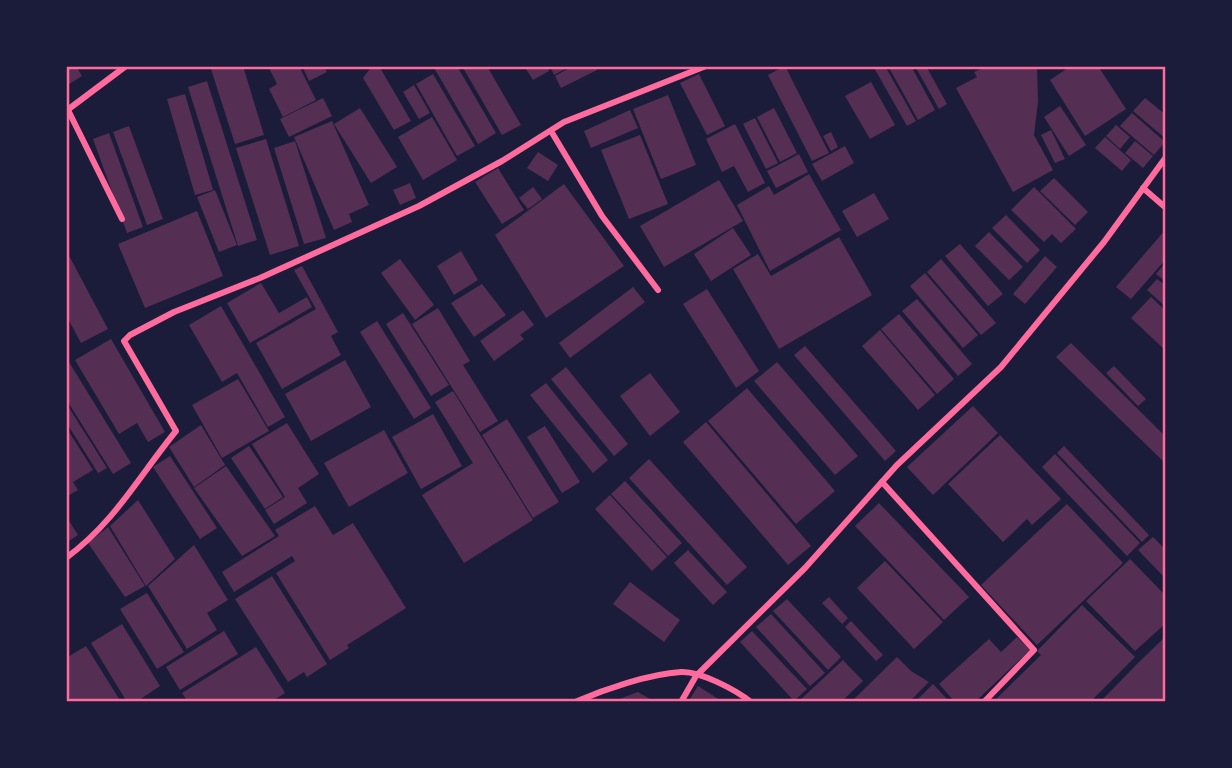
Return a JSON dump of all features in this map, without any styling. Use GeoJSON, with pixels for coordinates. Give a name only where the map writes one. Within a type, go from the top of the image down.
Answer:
{"type":"FeatureCollection","features":[{"type":"Feature","properties":{"kind":"street"},"geometry":{"type":"LineString","coordinates":[[122,219],[67,111],[126,66]]}},
{"type":"Feature","properties":{"kind":"street"},"geometry":{"type":"LineString","coordinates":[[66,558],[86,544],[126,499],[176,430],[124,341],[130,335],[174,312],[260,278],[419,206],[564,122],[706,66]]}},
{"type":"Feature","properties":{"kind":"street"},"geometry":{"type":"LineString","coordinates":[[551,131],[602,216],[659,290]]}},
{"type":"Feature","properties":{"kind":"street"},"geometry":{"type":"LineString","coordinates":[[681,702],[696,676],[805,568],[882,482],[1001,368],[1104,242],[1166,157]]}},
{"type":"Feature","properties":{"kind":"street"},"geometry":{"type":"LineString","coordinates":[[1143,188],[1166,208]]}},
{"type":"Feature","properties":{"kind":"street"},"geometry":{"type":"LineString","coordinates":[[882,482],[1034,650],[984,702]]}},
{"type":"Feature","properties":{"kind":"street"},"geometry":{"type":"LineString","coordinates":[[575,702],[644,679],[683,672],[742,694],[751,702]]}},
{"type":"Feature","properties":{"kind":"building"},"geometry":{"type":"Polygon","coordinates":[[[66,66],[76,66],[82,76],[66,86],[66,66]]]}},
{"type":"Feature","properties":{"kind":"building"},"geometry":{"type":"Polygon","coordinates":[[[210,66],[243,66],[264,135],[235,144],[210,66]]]}},
{"type":"Feature","properties":{"kind":"building"},"geometry":{"type":"Polygon","coordinates":[[[268,66],[299,66],[316,100],[283,117],[269,89],[277,84],[268,66]]]}},
{"type":"Feature","properties":{"kind":"building"},"geometry":{"type":"Polygon","coordinates":[[[302,66],[324,66],[327,72],[309,81],[302,66]]]}},
{"type":"Feature","properties":{"kind":"building"},"geometry":{"type":"Polygon","coordinates":[[[372,66],[379,66],[411,121],[394,130],[363,78],[372,66]]]}},
{"type":"Feature","properties":{"kind":"building"},"geometry":{"type":"Polygon","coordinates":[[[433,66],[457,66],[496,133],[478,144],[433,66]]]}},
{"type":"Feature","properties":{"kind":"building"},"geometry":{"type":"Polygon","coordinates":[[[462,66],[487,66],[521,125],[502,135],[462,66]]]}},
{"type":"Feature","properties":{"kind":"building"},"geometry":{"type":"Polygon","coordinates":[[[524,66],[547,66],[549,71],[533,80],[524,66]]]}},
{"type":"Feature","properties":{"kind":"building"},"geometry":{"type":"Polygon","coordinates":[[[550,66],[571,66],[554,75],[550,66]]]}},
{"type":"Feature","properties":{"kind":"building"},"geometry":{"type":"Polygon","coordinates":[[[573,66],[595,66],[597,70],[561,88],[555,76],[573,66]]]}},
{"type":"Feature","properties":{"kind":"building"},"geometry":{"type":"Polygon","coordinates":[[[785,66],[829,153],[812,161],[768,75],[785,66]]]}},
{"type":"Feature","properties":{"kind":"building"},"geometry":{"type":"Polygon","coordinates":[[[873,66],[885,66],[916,121],[907,126],[873,66]]]}},
{"type":"Feature","properties":{"kind":"building"},"geometry":{"type":"Polygon","coordinates":[[[888,66],[911,66],[935,110],[918,120],[888,66]]]}},
{"type":"Feature","properties":{"kind":"building"},"geometry":{"type":"Polygon","coordinates":[[[915,66],[926,66],[947,104],[939,109],[915,66]]]}},
{"type":"Feature","properties":{"kind":"building"},"geometry":{"type":"Polygon","coordinates":[[[988,66],[1037,66],[1038,102],[1034,135],[1053,170],[1013,192],[956,88],[977,77],[974,72],[988,66]]]}},
{"type":"Feature","properties":{"kind":"building"},"geometry":{"type":"Polygon","coordinates":[[[1071,66],[1098,66],[1126,109],[1085,136],[1050,80],[1071,66]]]}},
{"type":"Feature","properties":{"kind":"building"},"geometry":{"type":"Polygon","coordinates":[[[433,74],[475,146],[457,156],[416,84],[433,74]]]}},
{"type":"Feature","properties":{"kind":"building"},"geometry":{"type":"Polygon","coordinates":[[[699,74],[725,126],[707,135],[680,83],[699,74]]]}},
{"type":"Feature","properties":{"kind":"building"},"geometry":{"type":"Polygon","coordinates":[[[207,81],[257,240],[238,246],[188,87],[207,81]]]}},
{"type":"Feature","properties":{"kind":"building"},"geometry":{"type":"Polygon","coordinates":[[[871,82],[895,125],[870,139],[845,96],[871,82]]]}},
{"type":"Feature","properties":{"kind":"building"},"geometry":{"type":"Polygon","coordinates":[[[414,85],[430,113],[419,119],[403,92],[414,85]]]}},
{"type":"Feature","properties":{"kind":"building"},"geometry":{"type":"Polygon","coordinates":[[[185,94],[213,190],[195,195],[167,99],[185,94]]]}},
{"type":"Feature","properties":{"kind":"building"},"geometry":{"type":"Polygon","coordinates":[[[668,95],[696,165],[661,179],[633,109],[668,95]]]}},
{"type":"Feature","properties":{"kind":"building"},"geometry":{"type":"Polygon","coordinates":[[[323,98],[332,116],[289,137],[280,119],[323,98]]]}},
{"type":"Feature","properties":{"kind":"building"},"geometry":{"type":"Polygon","coordinates":[[[1145,98],[1166,115],[1166,139],[1133,111],[1145,98]]]}},
{"type":"Feature","properties":{"kind":"building"},"geometry":{"type":"Polygon","coordinates":[[[1060,106],[1086,145],[1069,156],[1044,117],[1060,106]]]}},
{"type":"Feature","properties":{"kind":"building"},"geometry":{"type":"Polygon","coordinates":[[[360,108],[397,167],[371,183],[334,124],[360,108]]]}},
{"type":"Feature","properties":{"kind":"building"},"geometry":{"type":"Polygon","coordinates":[[[774,108],[797,153],[780,162],[757,117],[774,108]]]}},
{"type":"Feature","properties":{"kind":"building"},"geometry":{"type":"Polygon","coordinates":[[[630,110],[638,128],[591,148],[584,131],[630,110]]]}},
{"type":"Feature","properties":{"kind":"building"},"geometry":{"type":"Polygon","coordinates":[[[1132,113],[1165,142],[1154,155],[1120,126],[1132,113]]]}},
{"type":"Feature","properties":{"kind":"building"},"geometry":{"type":"Polygon","coordinates":[[[432,117],[457,160],[423,180],[398,137],[432,117]]]}},
{"type":"Feature","properties":{"kind":"building"},"geometry":{"type":"Polygon","coordinates":[[[755,118],[778,163],[766,169],[743,124],[755,118]]]}},
{"type":"Feature","properties":{"kind":"building"},"geometry":{"type":"Polygon","coordinates":[[[332,121],[369,205],[349,214],[352,222],[334,230],[294,137],[332,121]]]}},
{"type":"Feature","properties":{"kind":"building"},"geometry":{"type":"Polygon","coordinates":[[[735,124],[765,183],[748,192],[734,166],[722,172],[706,139],[735,124]]]}},
{"type":"Feature","properties":{"kind":"building"},"geometry":{"type":"Polygon","coordinates":[[[1116,125],[1130,137],[1120,149],[1106,136],[1116,125]]]}},
{"type":"Feature","properties":{"kind":"building"},"geometry":{"type":"Polygon","coordinates":[[[129,126],[163,219],[147,225],[113,132],[129,126]]]}},
{"type":"Feature","properties":{"kind":"building"},"geometry":{"type":"Polygon","coordinates":[[[1051,130],[1065,159],[1055,163],[1041,135],[1051,130]]]}},
{"type":"Feature","properties":{"kind":"building"},"geometry":{"type":"Polygon","coordinates":[[[831,132],[838,147],[831,151],[823,136],[831,132]]]}},
{"type":"Feature","properties":{"kind":"building"},"geometry":{"type":"Polygon","coordinates":[[[109,133],[143,227],[127,233],[93,139],[109,133]]]}},
{"type":"Feature","properties":{"kind":"building"},"geometry":{"type":"Polygon","coordinates":[[[640,135],[668,204],[629,219],[601,150],[640,135]]]}},
{"type":"Feature","properties":{"kind":"building"},"geometry":{"type":"Polygon","coordinates":[[[1105,137],[1131,160],[1122,171],[1095,148],[1105,137]]]}},
{"type":"Feature","properties":{"kind":"building"},"geometry":{"type":"Polygon","coordinates":[[[266,139],[299,246],[270,255],[236,148],[266,139]]]}},
{"type":"Feature","properties":{"kind":"building"},"geometry":{"type":"Polygon","coordinates":[[[295,141],[326,238],[304,244],[274,148],[295,141]]]}},
{"type":"Feature","properties":{"kind":"building"},"geometry":{"type":"Polygon","coordinates":[[[1135,141],[1153,156],[1143,168],[1125,153],[1135,141]]]}},
{"type":"Feature","properties":{"kind":"building"},"geometry":{"type":"Polygon","coordinates":[[[845,146],[854,163],[822,181],[812,164],[845,146]]]}},
{"type":"Feature","properties":{"kind":"building"},"geometry":{"type":"Polygon","coordinates":[[[538,152],[558,165],[548,181],[527,168],[538,152]]]}},
{"type":"Feature","properties":{"kind":"building"},"geometry":{"type":"Polygon","coordinates":[[[799,154],[808,172],[776,188],[767,171],[799,154]]]}},
{"type":"Feature","properties":{"kind":"building"},"geometry":{"type":"Polygon","coordinates":[[[498,168],[524,210],[502,224],[475,182],[498,168]]]}},
{"type":"Feature","properties":{"kind":"building"},"geometry":{"type":"Polygon","coordinates":[[[809,174],[841,230],[770,271],[737,205],[769,186],[774,195],[809,174]]]}},
{"type":"Feature","properties":{"kind":"building"},"geometry":{"type":"Polygon","coordinates":[[[1054,178],[1088,212],[1075,225],[1040,191],[1054,178]]]}},
{"type":"Feature","properties":{"kind":"building"},"geometry":{"type":"Polygon","coordinates":[[[719,180],[743,221],[664,267],[640,226],[719,180]]]}},
{"type":"Feature","properties":{"kind":"building"},"geometry":{"type":"Polygon","coordinates":[[[410,183],[416,198],[400,205],[393,190],[410,183]]]}},
{"type":"Feature","properties":{"kind":"building"},"geometry":{"type":"Polygon","coordinates":[[[564,184],[624,266],[546,318],[495,235],[564,184]]]}},
{"type":"Feature","properties":{"kind":"building"},"geometry":{"type":"Polygon","coordinates":[[[533,187],[542,199],[528,209],[519,198],[533,187]]]}},
{"type":"Feature","properties":{"kind":"building"},"geometry":{"type":"Polygon","coordinates":[[[1034,187],[1076,229],[1061,243],[1052,234],[1044,242],[1011,210],[1034,187]]]}},
{"type":"Feature","properties":{"kind":"building"},"geometry":{"type":"Polygon","coordinates":[[[215,190],[237,245],[219,252],[197,197],[215,190]]]}},
{"type":"Feature","properties":{"kind":"building"},"geometry":{"type":"Polygon","coordinates":[[[874,193],[889,219],[857,237],[842,211],[874,193]]]}},
{"type":"Feature","properties":{"kind":"building"},"geometry":{"type":"Polygon","coordinates":[[[197,211],[223,276],[145,308],[118,244],[197,211]]]}},
{"type":"Feature","properties":{"kind":"building"},"geometry":{"type":"Polygon","coordinates":[[[1006,215],[1040,250],[1027,263],[992,228],[1006,215]]]}},
{"type":"Feature","properties":{"kind":"building"},"geometry":{"type":"Polygon","coordinates":[[[733,228],[751,255],[711,281],[694,254],[733,228]]]}},
{"type":"Feature","properties":{"kind":"building"},"geometry":{"type":"Polygon","coordinates":[[[1166,229],[1166,259],[1131,299],[1116,287],[1166,229]]]}},
{"type":"Feature","properties":{"kind":"building"},"geometry":{"type":"Polygon","coordinates":[[[989,232],[1023,267],[1009,280],[975,246],[989,232]]]}},
{"type":"Feature","properties":{"kind":"building"},"geometry":{"type":"Polygon","coordinates":[[[839,237],[872,295],[779,349],[733,269],[758,254],[771,276],[839,237]]]}},
{"type":"Feature","properties":{"kind":"building"},"geometry":{"type":"Polygon","coordinates":[[[960,244],[1003,294],[988,306],[945,256],[960,244]]]}},
{"type":"Feature","properties":{"kind":"building"},"geometry":{"type":"Polygon","coordinates":[[[66,250],[108,329],[81,343],[66,315],[66,250]]]}},
{"type":"Feature","properties":{"kind":"building"},"geometry":{"type":"Polygon","coordinates":[[[461,251],[478,280],[454,295],[437,266],[461,251]]]}},
{"type":"Feature","properties":{"kind":"building"},"geometry":{"type":"Polygon","coordinates":[[[1045,256],[1057,267],[1025,304],[1013,294],[1045,256]]]}},
{"type":"Feature","properties":{"kind":"building"},"geometry":{"type":"Polygon","coordinates":[[[400,259],[434,305],[415,320],[381,273],[400,259]]]}},
{"type":"Feature","properties":{"kind":"building"},"geometry":{"type":"Polygon","coordinates":[[[941,259],[996,323],[981,335],[927,272],[941,259]]]}},
{"type":"Feature","properties":{"kind":"building"},"geometry":{"type":"Polygon","coordinates":[[[1166,262],[1166,282],[1156,274],[1166,262]]]}},
{"type":"Feature","properties":{"kind":"building"},"geometry":{"type":"Polygon","coordinates":[[[302,266],[338,332],[331,336],[341,355],[282,389],[256,343],[316,309],[294,270],[302,266]]]}},
{"type":"Feature","properties":{"kind":"building"},"geometry":{"type":"Polygon","coordinates":[[[925,273],[978,335],[963,348],[910,286],[925,273]]]}},
{"type":"Feature","properties":{"kind":"building"},"geometry":{"type":"Polygon","coordinates":[[[1157,279],[1166,286],[1166,307],[1147,290],[1157,279]]]}},
{"type":"Feature","properties":{"kind":"building"},"geometry":{"type":"Polygon","coordinates":[[[261,283],[279,313],[307,297],[312,307],[250,343],[227,303],[261,283]]]}},
{"type":"Feature","properties":{"kind":"building"},"geometry":{"type":"Polygon","coordinates":[[[482,284],[506,315],[474,337],[451,303],[482,284]]]}},
{"type":"Feature","properties":{"kind":"building"},"geometry":{"type":"Polygon","coordinates":[[[633,287],[645,302],[570,358],[559,343],[633,287]]]}},
{"type":"Feature","properties":{"kind":"building"},"geometry":{"type":"Polygon","coordinates":[[[707,289],[759,371],[736,388],[683,304],[707,289]]]}},
{"type":"Feature","properties":{"kind":"building"},"geometry":{"type":"Polygon","coordinates":[[[1151,297],[1166,311],[1166,351],[1131,318],[1151,297]]]}},
{"type":"Feature","properties":{"kind":"building"},"geometry":{"type":"Polygon","coordinates":[[[917,299],[972,364],[958,376],[902,311],[917,299]]]}},
{"type":"Feature","properties":{"kind":"building"},"geometry":{"type":"Polygon","coordinates":[[[221,306],[285,417],[268,427],[237,373],[222,382],[189,325],[221,306]]]}},
{"type":"Feature","properties":{"kind":"building"},"geometry":{"type":"Polygon","coordinates":[[[438,308],[470,361],[463,365],[498,421],[480,432],[412,324],[438,308]]]}},
{"type":"Feature","properties":{"kind":"building"},"geometry":{"type":"Polygon","coordinates":[[[523,310],[534,325],[520,335],[524,339],[494,361],[480,341],[523,310]]]}},
{"type":"Feature","properties":{"kind":"building"},"geometry":{"type":"Polygon","coordinates":[[[403,313],[449,385],[431,396],[386,324],[403,313]]]}},
{"type":"Feature","properties":{"kind":"building"},"geometry":{"type":"Polygon","coordinates":[[[899,314],[954,379],[937,394],[881,329],[899,314]]]}},
{"type":"Feature","properties":{"kind":"building"},"geometry":{"type":"Polygon","coordinates":[[[377,321],[431,408],[414,419],[360,332],[377,321]]]}},
{"type":"Feature","properties":{"kind":"building"},"geometry":{"type":"Polygon","coordinates":[[[880,330],[935,395],[918,410],[862,346],[880,330]]]}},
{"type":"Feature","properties":{"kind":"building"},"geometry":{"type":"Polygon","coordinates":[[[111,339],[165,432],[148,442],[137,423],[119,434],[75,360],[111,339]]]}},
{"type":"Feature","properties":{"kind":"building"},"geometry":{"type":"Polygon","coordinates":[[[1071,343],[1166,437],[1166,464],[1056,357],[1071,343]]]}},
{"type":"Feature","properties":{"kind":"building"},"geometry":{"type":"Polygon","coordinates":[[[805,346],[896,451],[885,461],[794,355],[805,346]]]}},
{"type":"Feature","properties":{"kind":"building"},"geometry":{"type":"Polygon","coordinates":[[[345,360],[371,407],[311,441],[285,394],[345,360]]]}},
{"type":"Feature","properties":{"kind":"building"},"geometry":{"type":"Polygon","coordinates":[[[69,362],[131,463],[113,474],[66,399],[66,364],[69,362]]]}},
{"type":"Feature","properties":{"kind":"building"},"geometry":{"type":"Polygon","coordinates":[[[777,362],[858,456],[835,475],[754,381],[777,362]]]}},
{"type":"Feature","properties":{"kind":"building"},"geometry":{"type":"Polygon","coordinates":[[[1114,366],[1146,399],[1138,406],[1106,373],[1114,366]]]}},
{"type":"Feature","properties":{"kind":"building"},"geometry":{"type":"Polygon","coordinates":[[[566,367],[628,444],[614,456],[551,379],[566,367]]]}},
{"type":"Feature","properties":{"kind":"building"},"geometry":{"type":"Polygon","coordinates":[[[650,373],[680,412],[650,436],[620,396],[650,373]]]}},
{"type":"Feature","properties":{"kind":"building"},"geometry":{"type":"Polygon","coordinates":[[[238,379],[269,431],[222,458],[192,405],[238,379]]]}},
{"type":"Feature","properties":{"kind":"building"},"geometry":{"type":"Polygon","coordinates":[[[546,383],[608,460],[593,473],[530,395],[546,383]]]}},
{"type":"Feature","properties":{"kind":"building"},"geometry":{"type":"Polygon","coordinates":[[[747,388],[835,491],[796,524],[708,421],[747,388]]]}},
{"type":"Feature","properties":{"kind":"building"},"geometry":{"type":"Polygon","coordinates":[[[453,391],[533,520],[464,563],[422,495],[473,463],[435,402],[453,391]]]}},
{"type":"Feature","properties":{"kind":"building"},"geometry":{"type":"Polygon","coordinates":[[[66,403],[107,468],[98,473],[66,422],[66,403]]]}},
{"type":"Feature","properties":{"kind":"building"},"geometry":{"type":"Polygon","coordinates":[[[973,406],[998,433],[933,495],[907,467],[973,406]]]}},
{"type":"Feature","properties":{"kind":"building"},"geometry":{"type":"Polygon","coordinates":[[[433,414],[462,466],[421,489],[392,437],[433,414]]]}},
{"type":"Feature","properties":{"kind":"building"},"geometry":{"type":"Polygon","coordinates":[[[507,419],[559,502],[533,518],[482,435],[507,419]]]}},
{"type":"Feature","properties":{"kind":"building"},"geometry":{"type":"Polygon","coordinates":[[[706,422],[811,546],[788,565],[683,442],[706,422]]]}},
{"type":"Feature","properties":{"kind":"building"},"geometry":{"type":"Polygon","coordinates":[[[287,423],[319,474],[298,488],[307,503],[274,524],[265,510],[285,497],[252,444],[287,423]]]}},
{"type":"Feature","properties":{"kind":"building"},"geometry":{"type":"Polygon","coordinates":[[[201,425],[225,465],[194,487],[169,447],[201,425]]]}},
{"type":"Feature","properties":{"kind":"building"},"geometry":{"type":"Polygon","coordinates":[[[545,426],[580,482],[562,493],[527,437],[545,426]]]}},
{"type":"Feature","properties":{"kind":"building"},"geometry":{"type":"Polygon","coordinates":[[[66,427],[93,470],[73,482],[78,490],[66,497],[66,427]]]}},
{"type":"Feature","properties":{"kind":"building"},"geometry":{"type":"Polygon","coordinates":[[[384,430],[408,473],[349,507],[324,463],[384,430]]]}},
{"type":"Feature","properties":{"kind":"building"},"geometry":{"type":"Polygon","coordinates":[[[1000,435],[1061,499],[1032,525],[1027,519],[1003,542],[948,484],[1000,435]]]}},
{"type":"Feature","properties":{"kind":"building"},"geometry":{"type":"Polygon","coordinates":[[[249,446],[283,497],[265,509],[231,458],[249,446]]]}},
{"type":"Feature","properties":{"kind":"building"},"geometry":{"type":"Polygon","coordinates":[[[1064,446],[1149,535],[1142,542],[1057,453],[1064,446]]]}},
{"type":"Feature","properties":{"kind":"building"},"geometry":{"type":"Polygon","coordinates":[[[1055,454],[1140,543],[1127,556],[1042,467],[1055,454]]]}},
{"type":"Feature","properties":{"kind":"building"},"geometry":{"type":"Polygon","coordinates":[[[170,456],[217,528],[200,539],[153,467],[170,456]]]}},
{"type":"Feature","properties":{"kind":"building"},"geometry":{"type":"Polygon","coordinates":[[[649,459],[747,567],[727,585],[629,478],[649,459]]]}},
{"type":"Feature","properties":{"kind":"building"},"geometry":{"type":"Polygon","coordinates":[[[226,466],[275,536],[242,556],[194,488],[226,466]]]}},
{"type":"Feature","properties":{"kind":"building"},"geometry":{"type":"Polygon","coordinates":[[[625,481],[682,543],[668,556],[611,494],[625,481]]]}},
{"type":"Feature","properties":{"kind":"building"},"geometry":{"type":"Polygon","coordinates":[[[610,495],[667,557],[652,571],[595,509],[610,495]]]}},
{"type":"Feature","properties":{"kind":"building"},"geometry":{"type":"Polygon","coordinates":[[[138,500],[175,559],[146,586],[110,526],[138,500]]]}},
{"type":"Feature","properties":{"kind":"building"},"geometry":{"type":"Polygon","coordinates":[[[879,503],[969,597],[944,620],[855,526],[879,503]]]}},
{"type":"Feature","properties":{"kind":"building"},"geometry":{"type":"Polygon","coordinates":[[[1067,504],[1123,563],[1037,645],[981,585],[1067,504]]]}},
{"type":"Feature","properties":{"kind":"building"},"geometry":{"type":"Polygon","coordinates":[[[315,506],[333,535],[353,523],[406,608],[347,645],[349,648],[330,660],[276,573],[295,561],[292,556],[234,592],[222,572],[279,536],[275,530],[315,506]]]}},
{"type":"Feature","properties":{"kind":"building"},"geometry":{"type":"Polygon","coordinates":[[[66,516],[78,535],[66,543],[66,516]]]}},
{"type":"Feature","properties":{"kind":"building"},"geometry":{"type":"Polygon","coordinates":[[[108,527],[145,586],[125,597],[88,543],[108,527]]]}},
{"type":"Feature","properties":{"kind":"building"},"geometry":{"type":"Polygon","coordinates":[[[1153,537],[1166,550],[1166,579],[1138,550],[1153,537]]]}},
{"type":"Feature","properties":{"kind":"building"},"geometry":{"type":"Polygon","coordinates":[[[194,545],[228,600],[207,613],[217,630],[187,649],[148,586],[194,545]]]}},
{"type":"Feature","properties":{"kind":"building"},"geometry":{"type":"Polygon","coordinates":[[[688,550],[727,592],[713,605],[674,563],[688,550]]]}},
{"type":"Feature","properties":{"kind":"building"},"geometry":{"type":"Polygon","coordinates":[[[1130,559],[1166,596],[1166,623],[1135,651],[1086,601],[1130,559]]]}},
{"type":"Feature","properties":{"kind":"building"},"geometry":{"type":"Polygon","coordinates":[[[885,561],[943,622],[914,649],[857,588],[885,561]]]}},
{"type":"Feature","properties":{"kind":"building"},"geometry":{"type":"Polygon","coordinates":[[[272,576],[327,664],[307,677],[304,672],[288,682],[235,599],[272,576]]]}},
{"type":"Feature","properties":{"kind":"building"},"geometry":{"type":"Polygon","coordinates":[[[630,582],[680,620],[664,642],[613,604],[630,582]]]}},
{"type":"Feature","properties":{"kind":"building"},"geometry":{"type":"Polygon","coordinates":[[[147,593],[184,652],[157,669],[120,609],[147,593]]]}},
{"type":"Feature","properties":{"kind":"building"},"geometry":{"type":"Polygon","coordinates":[[[829,597],[848,618],[842,624],[822,603],[829,597]]]}},
{"type":"Feature","properties":{"kind":"building"},"geometry":{"type":"Polygon","coordinates":[[[787,599],[841,657],[828,670],[773,611],[787,599]]]}},
{"type":"Feature","properties":{"kind":"building"},"geometry":{"type":"Polygon","coordinates":[[[1082,605],[1135,657],[1090,702],[993,702],[1041,655],[1037,651],[1082,605]]]}},
{"type":"Feature","properties":{"kind":"building"},"geometry":{"type":"Polygon","coordinates":[[[771,614],[825,673],[810,686],[756,627],[771,614]]]}},
{"type":"Feature","properties":{"kind":"building"},"geometry":{"type":"Polygon","coordinates":[[[851,621],[883,655],[876,661],[845,627],[851,621]]]}},
{"type":"Feature","properties":{"kind":"building"},"geometry":{"type":"Polygon","coordinates":[[[122,624],[160,686],[136,702],[127,702],[91,643],[122,624]]]}},
{"type":"Feature","properties":{"kind":"building"},"geometry":{"type":"Polygon","coordinates":[[[224,631],[238,654],[180,690],[166,667],[224,631]]]}},
{"type":"Feature","properties":{"kind":"building"},"geometry":{"type":"Polygon","coordinates":[[[752,631],[807,689],[794,701],[740,642],[752,631]]]}},
{"type":"Feature","properties":{"kind":"building"},"geometry":{"type":"Polygon","coordinates":[[[1166,636],[1166,702],[1100,702],[1137,664],[1166,636]]]}},
{"type":"Feature","properties":{"kind":"building"},"geometry":{"type":"Polygon","coordinates":[[[1017,637],[1030,650],[975,702],[955,702],[939,684],[989,639],[1001,652],[1017,637]]]}},
{"type":"Feature","properties":{"kind":"building"},"geometry":{"type":"Polygon","coordinates":[[[86,646],[121,702],[72,702],[66,692],[66,658],[86,646]]]}},
{"type":"Feature","properties":{"kind":"building"},"geometry":{"type":"Polygon","coordinates":[[[256,647],[285,693],[271,702],[188,702],[182,693],[256,647]]]}},
{"type":"Feature","properties":{"kind":"building"},"geometry":{"type":"Polygon","coordinates":[[[897,657],[911,671],[929,682],[909,702],[851,702],[897,657]]]}},
{"type":"Feature","properties":{"kind":"building"},"geometry":{"type":"Polygon","coordinates":[[[843,660],[863,681],[841,702],[798,702],[843,660]]]}},
{"type":"Feature","properties":{"kind":"building"},"geometry":{"type":"Polygon","coordinates":[[[933,684],[947,699],[944,702],[915,702],[933,684]]]}},
{"type":"Feature","properties":{"kind":"building"},"geometry":{"type":"Polygon","coordinates":[[[698,686],[723,702],[688,702],[698,686]]]}},
{"type":"Feature","properties":{"kind":"building"},"geometry":{"type":"Polygon","coordinates":[[[638,692],[655,702],[614,702],[614,701],[638,692]]]}}]}
